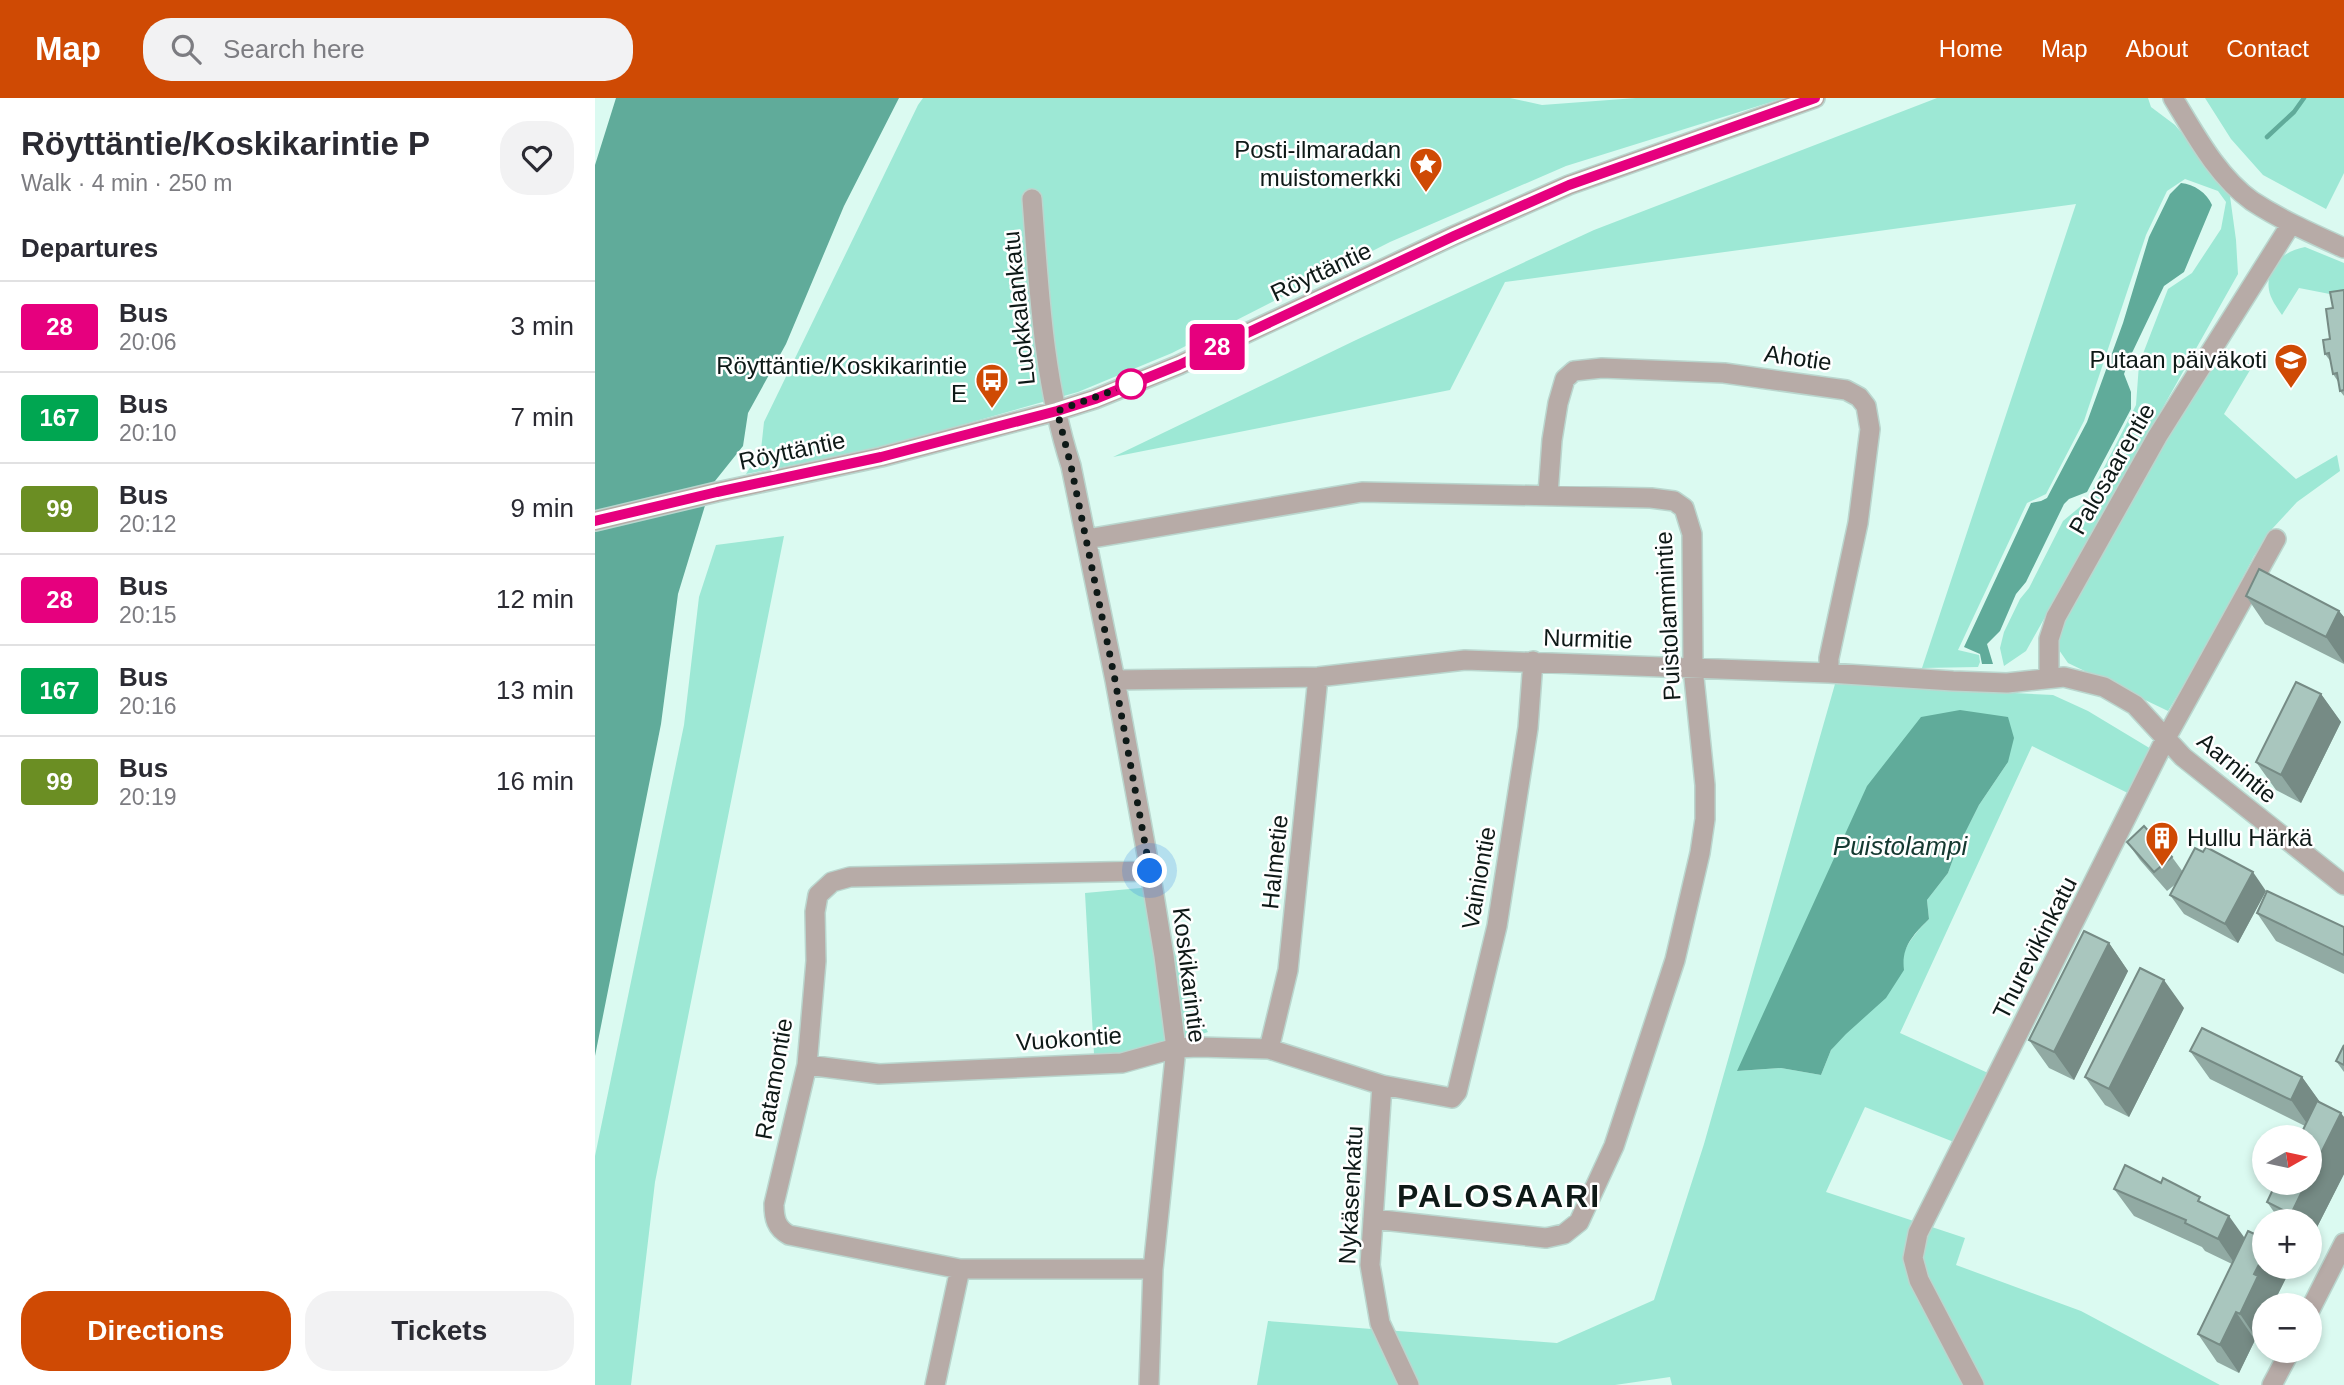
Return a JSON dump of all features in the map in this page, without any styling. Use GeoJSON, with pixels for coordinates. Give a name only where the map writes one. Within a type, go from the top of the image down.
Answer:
{"type":"FeatureCollection","features":[{"type":"Feature","properties":{"kind":"street","name":"Röyttäntie"},"geometry":{"type":"LineString","coordinates":[[595,521],[881,457],[1095,399],[1179,365],[1569,185],[1815,98]]}},
{"type":"Feature","properties":{"kind":"street"},"geometry":{"type":"LineString","coordinates":[[2173,98],[2205,150],[2251,200],[2291,224],[2344,248]]}},
{"type":"Feature","properties":{"kind":"street","name":"Luokkalankatu"},"geometry":{"type":"LineString","coordinates":[[1032,199],[1045,352],[1057,411]]}},
{"type":"Feature","properties":{"kind":"street","name":"Palosaarentie"},"geometry":{"type":"LineString","coordinates":[[2049,678],[2049,639],[2056,617],[2157,437],[2291,224]]}},
{"type":"Feature","properties":{"kind":"street","name":"Ahotie"},"geometry":{"type":"LineString","coordinates":[[1548,494],[1558,402],[1565,379],[1574,371],[1602,368],[1724,373],[1846,390],[1859,397],[1866,406],[1870,429],[1858,523],[1829,658],[1829,673]]}},
{"type":"Feature","properties":{"kind":"street","name":"Koskikarintie"},"geometry":{"type":"LineString","coordinates":[[1057,411],[1087,539],[1115,680],[1164,956],[1175,1048],[1153,1269],[1149,1385]]}},
{"type":"Feature","properties":{"kind":"street","name":"Puistolammintie"},"geometry":{"type":"LineString","coordinates":[[1087,539],[1362,492],[1651,498],[1674,501],[1684,508],[1692,534],[1693,668],[1705,785],[1705,819],[1700,853],[1675,960],[1614,1146],[1579,1222],[1564,1234],[1546,1238],[1373,1219]]}},
{"type":"Feature","properties":{"kind":"street","name":"Thurevikinkatu"},"geometry":{"type":"LineString","coordinates":[[1974,1385],[1919,1280],[1913,1258],[1918,1233],[2166,738],[2276,539]]}},
{"type":"Feature","properties":{"kind":"street","name":"Nurmitie"},"geometry":{"type":"LineString","coordinates":[[1115,680],[1318,677],[1465,660],[1829,673],[2007,683],[2064,677],[2103,687],[2135,705],[2166,738]]}},
{"type":"Feature","properties":{"kind":"street","name":"Vainiontie"},"geometry":{"type":"LineString","coordinates":[[1452,1098],[1457,1092],[1497,926],[1528,728],[1533,661]]}},
{"type":"Feature","properties":{"kind":"street","name":"Halmetie"},"geometry":{"type":"LineString","coordinates":[[1269,1049],[1288,970],[1318,677]]}},
{"type":"Feature","properties":{"kind":"street","name":"Aarnintie"},"geometry":{"type":"LineString","coordinates":[[2166,738],[2183,757],[2218,787],[2344,885]]}},
{"type":"Feature","properties":{"kind":"street","name":"Ratamontie"},"geometry":{"type":"LineString","coordinates":[[1150,871],[873,875],[832,882],[818,895],[815,912],[816,961],[807,1065],[774,1204],[776,1224],[782,1232],[789,1235],[960,1269],[1153,1269]]}},
{"type":"Feature","properties":{"kind":"street","name":"Vuokontie"},"geometry":{"type":"LineString","coordinates":[[807,1065],[879,1074],[1122,1062],[1175,1048],[1269,1049],[1382,1085],[1452,1098]]}},
{"type":"Feature","properties":{"kind":"street","name":"Nykäsenkatu"},"geometry":{"type":"LineString","coordinates":[[1382,1085],[1370,1265],[1380,1323],[1409,1385]]}},
{"type":"Feature","properties":{"kind":"street"},"geometry":{"type":"LineString","coordinates":[[2319,1293],[2344,1243]]}},
{"type":"Feature","properties":{"kind":"street"},"geometry":{"type":"LineString","coordinates":[[935,1385],[960,1269]]}},
{"type":"Feature","properties":{"kind":"street"},"geometry":{"type":"LineString","coordinates":[[2272,1385],[2284,1363]]}},
{"type":"Feature","properties":{"kind":"shaded area"},"geometry":{"type":"Polygon","coordinates":[[[923,98],[1510,98],[1542,105],[1636,98],[1784,98],[1566,166],[1390,242],[1172,353],[1078,392],[881,448],[746,474],[761,450],[764,422],[923,98]]]}},
{"type":"Feature","properties":{"kind":"shaded area"},"geometry":{"type":"Polygon","coordinates":[[[1937,98],[2148,98],[2151,107],[2175,125],[2229,189],[2236,240],[2238,274],[2026,651],[2004,666],[2000,648],[2004,632],[2020,599],[2029,588],[2063,521],[2087,501],[2136,405],[2139,364],[2168,289],[2192,273],[2221,229],[2226,202],[2218,191],[2185,179],[2167,191],[2146,235],[2084,421],[2046,494],[2027,503],[1958,650],[1979,655],[1978,667],[1922,668],[2076,204],[1505,282],[1450,390],[1113,457],[1594,230],[1937,98]]]}},
{"type":"Feature","properties":{"kind":"shaded area"},"geometry":{"type":"Polygon","coordinates":[[[2205,98],[2344,98],[2344,173],[2326,209],[2263,175],[2231,139],[2205,98]]]}},
{"type":"Feature","properties":{"kind":"shaded area"},"geometry":{"type":"Polygon","coordinates":[[[2305,247],[2344,263],[2344,303],[2340,296],[2299,288],[2282,315],[2270,293],[2270,274],[2283,256],[2305,247]]]}},
{"type":"Feature","properties":{"kind":"shaded area"},"geometry":{"type":"Polygon","coordinates":[[[2238,358],[2253,365],[2224,414],[2296,479],[2337,455],[2340,471],[2297,502],[2272,529],[2254,556],[2203,653],[2168,711],[2068,663],[2059,650],[2056,638],[2204,375],[2218,364],[2238,358]]]}},
{"type":"Feature","properties":{"kind":"shaded area"},"geometry":{"type":"Polygon","coordinates":[[[784,536],[655,1182],[631,1385],[595,1385],[595,1156],[684,725],[699,597],[716,545],[784,536]]]}},
{"type":"Feature","properties":{"kind":"shaded area"},"geometry":{"type":"Polygon","coordinates":[[[1835,684],[2053,695],[2088,711],[2161,755],[2140,799],[2032,746],[1900,1033],[1999,1078],[1964,1146],[1865,1107],[1826,1192],[1965,1238],[1956,1265],[2081,1311],[2220,1385],[1672,1385],[1670,1377],[1615,1385],[1257,1385],[1268,1321],[1557,1343],[1654,1300],[1704,1144],[1835,684]],[[2008,762],[1738,1071],[1781,1068],[1821,1075],[1831,1050],[1929,919],[1927,900],[1948,873],[1979,805],[2008,762]]]}},
{"type":"Feature","properties":{"kind":"shaded area"},"geometry":{"type":"Polygon","coordinates":[[[1152,887],[1193,1006],[1208,1032],[1140,1054],[1094,1054],[1085,893],[1152,887]]]}},
{"type":"Feature","properties":{"kind":"water"},"geometry":{"type":"Polygon","coordinates":[[[616,98],[899,98],[844,206],[786,344],[748,413],[743,446],[711,486],[678,594],[661,724],[595,1056],[595,165],[616,98]]]}},
{"type":"Feature","properties":{"kind":"water"},"geometry":{"type":"Polygon","coordinates":[[[2181,183],[2199,190],[2212,205],[2184,272],[2164,286],[2131,355],[2124,374],[2131,392],[2131,409],[2087,492],[2069,499],[2064,504],[2026,582],[2016,594],[2000,631],[1987,644],[1993,664],[1982,664],[1980,654],[1964,647],[2031,503],[2047,498],[2087,422],[2123,323],[2149,237],[2170,194],[2181,183]]]}},
{"type":"Feature","properties":{"kind":"water","name":"Puistolampi"},"geometry":{"type":"Polygon","coordinates":[[[1960,710],[2008,717],[2014,738],[2008,762],[1979,805],[1948,873],[1927,900],[1929,919],[1906,948],[1904,970],[1886,998],[1831,1050],[1821,1075],[1781,1068],[1737,1071],[1867,786],[1921,717],[1960,710]]]}},
{"type":"Feature","properties":{"kind":"building"},"geometry":{"type":"Polygon","coordinates":[[[2344,290],[2344,390],[2340,391],[2337,373],[2333,374],[2323,340],[2330,339],[2326,309],[2333,308],[2330,292],[2344,290]]]}},
{"type":"Feature","properties":{"kind":"building"},"geometry":{"type":"Polygon","coordinates":[[[2259,569],[2339,611],[2326,637],[2246,596],[2259,569]]]}},
{"type":"Feature","properties":{"kind":"building"},"geometry":{"type":"Polygon","coordinates":[[[2296,682],[2321,694],[2281,775],[2256,762],[2296,682]]]}},
{"type":"Feature","properties":{"kind":"building"},"geometry":{"type":"Polygon","coordinates":[[[2144,826],[2172,857],[2154,872],[2127,842],[2144,826]]]}},
{"type":"Feature","properties":{"kind":"building"},"geometry":{"type":"Polygon","coordinates":[[[2206,847],[2253,872],[2225,924],[2170,895],[2195,848],[2203,852],[2206,847]]]}},
{"type":"Feature","properties":{"kind":"building"},"geometry":{"type":"Polygon","coordinates":[[[2267,891],[2344,927],[2344,955],[2257,913],[2267,891]]]}},
{"type":"Feature","properties":{"kind":"building"},"geometry":{"type":"Polygon","coordinates":[[[2084,931],[2109,943],[2054,1052],[2029,1040],[2084,931]]]}},
{"type":"Feature","properties":{"kind":"building"},"geometry":{"type":"Polygon","coordinates":[[[2140,968],[2164,980],[2109,1089],[2085,1077],[2140,968]]]}},
{"type":"Feature","properties":{"kind":"building"},"geometry":{"type":"Polygon","coordinates":[[[2202,1028],[2302,1077],[2291,1100],[2190,1051],[2202,1028]]]}},
{"type":"Feature","properties":{"kind":"building"},"geometry":{"type":"Polygon","coordinates":[[[2344,1045],[2344,1065],[2336,1061],[2344,1045]]]}},
{"type":"Feature","properties":{"kind":"building"},"geometry":{"type":"Polygon","coordinates":[[[2317,1101],[2341,1113],[2322,1151],[2322,1125],[2305,1125],[2317,1101]]]}},
{"type":"Feature","properties":{"kind":"building"},"geometry":{"type":"Polygon","coordinates":[[[2125,1165],[2161,1183],[2163,1178],[2200,1197],[2198,1201],[2229,1216],[2218,1239],[2185,1223],[2186,1220],[2114,1189],[2125,1165]]]}},
{"type":"Feature","properties":{"kind":"building"},"geometry":{"type":"Polygon","coordinates":[[[2270,1195],[2300,1195],[2293,1209],[2281,1209],[2267,1202],[2270,1195]]]}},
{"type":"Feature","properties":{"kind":"building"},"geometry":{"type":"Polygon","coordinates":[[[2248,1231],[2252,1233],[2252,1279],[2257,1279],[2240,1314],[2236,1312],[2220,1345],[2198,1334],[2248,1231]]]}},
{"type":"Feature","properties":{"kind":"waterway"},"geometry":{"type":"LineString","coordinates":[[2267,137],[2294,112],[2304,98]]}},
{"type":"Feature","properties":{"kind":"bus line","name":"28"},"geometry":{"type":"LineString","coordinates":[[595,521],[881,457],[1095,399],[1179,365],[1569,185],[1815,98]]}},
{"type":"Feature","properties":{"kind":"place","name":"Posti-ilmaradan muistomerkki"},"geometry":{"type":"Point","coordinates":[1426,194]}},
{"type":"Feature","properties":{"kind":"place","name":"Putaan päiväkoti"},"geometry":{"type":"Point","coordinates":[2291,390]}},
{"type":"Feature","properties":{"kind":"place","name":"Röyttäntie/Koskikarintie E"},"geometry":{"type":"Point","coordinates":[992,410]}},
{"type":"Feature","properties":{"kind":"place","name":"Hullu Härkä"},"geometry":{"type":"Point","coordinates":[2162,868]}},
{"type":"Feature","properties":{"kind":"district","name":"PALOSAARI"},"geometry":{"type":"Point","coordinates":[1499,1196]}},
{"type":"Feature","properties":{"kind":"route"},"geometry":{"type":"LineString","coordinates":[[1131,384],[1137,382],[1057,411],[1087,539],[1150,871]]}}]}
